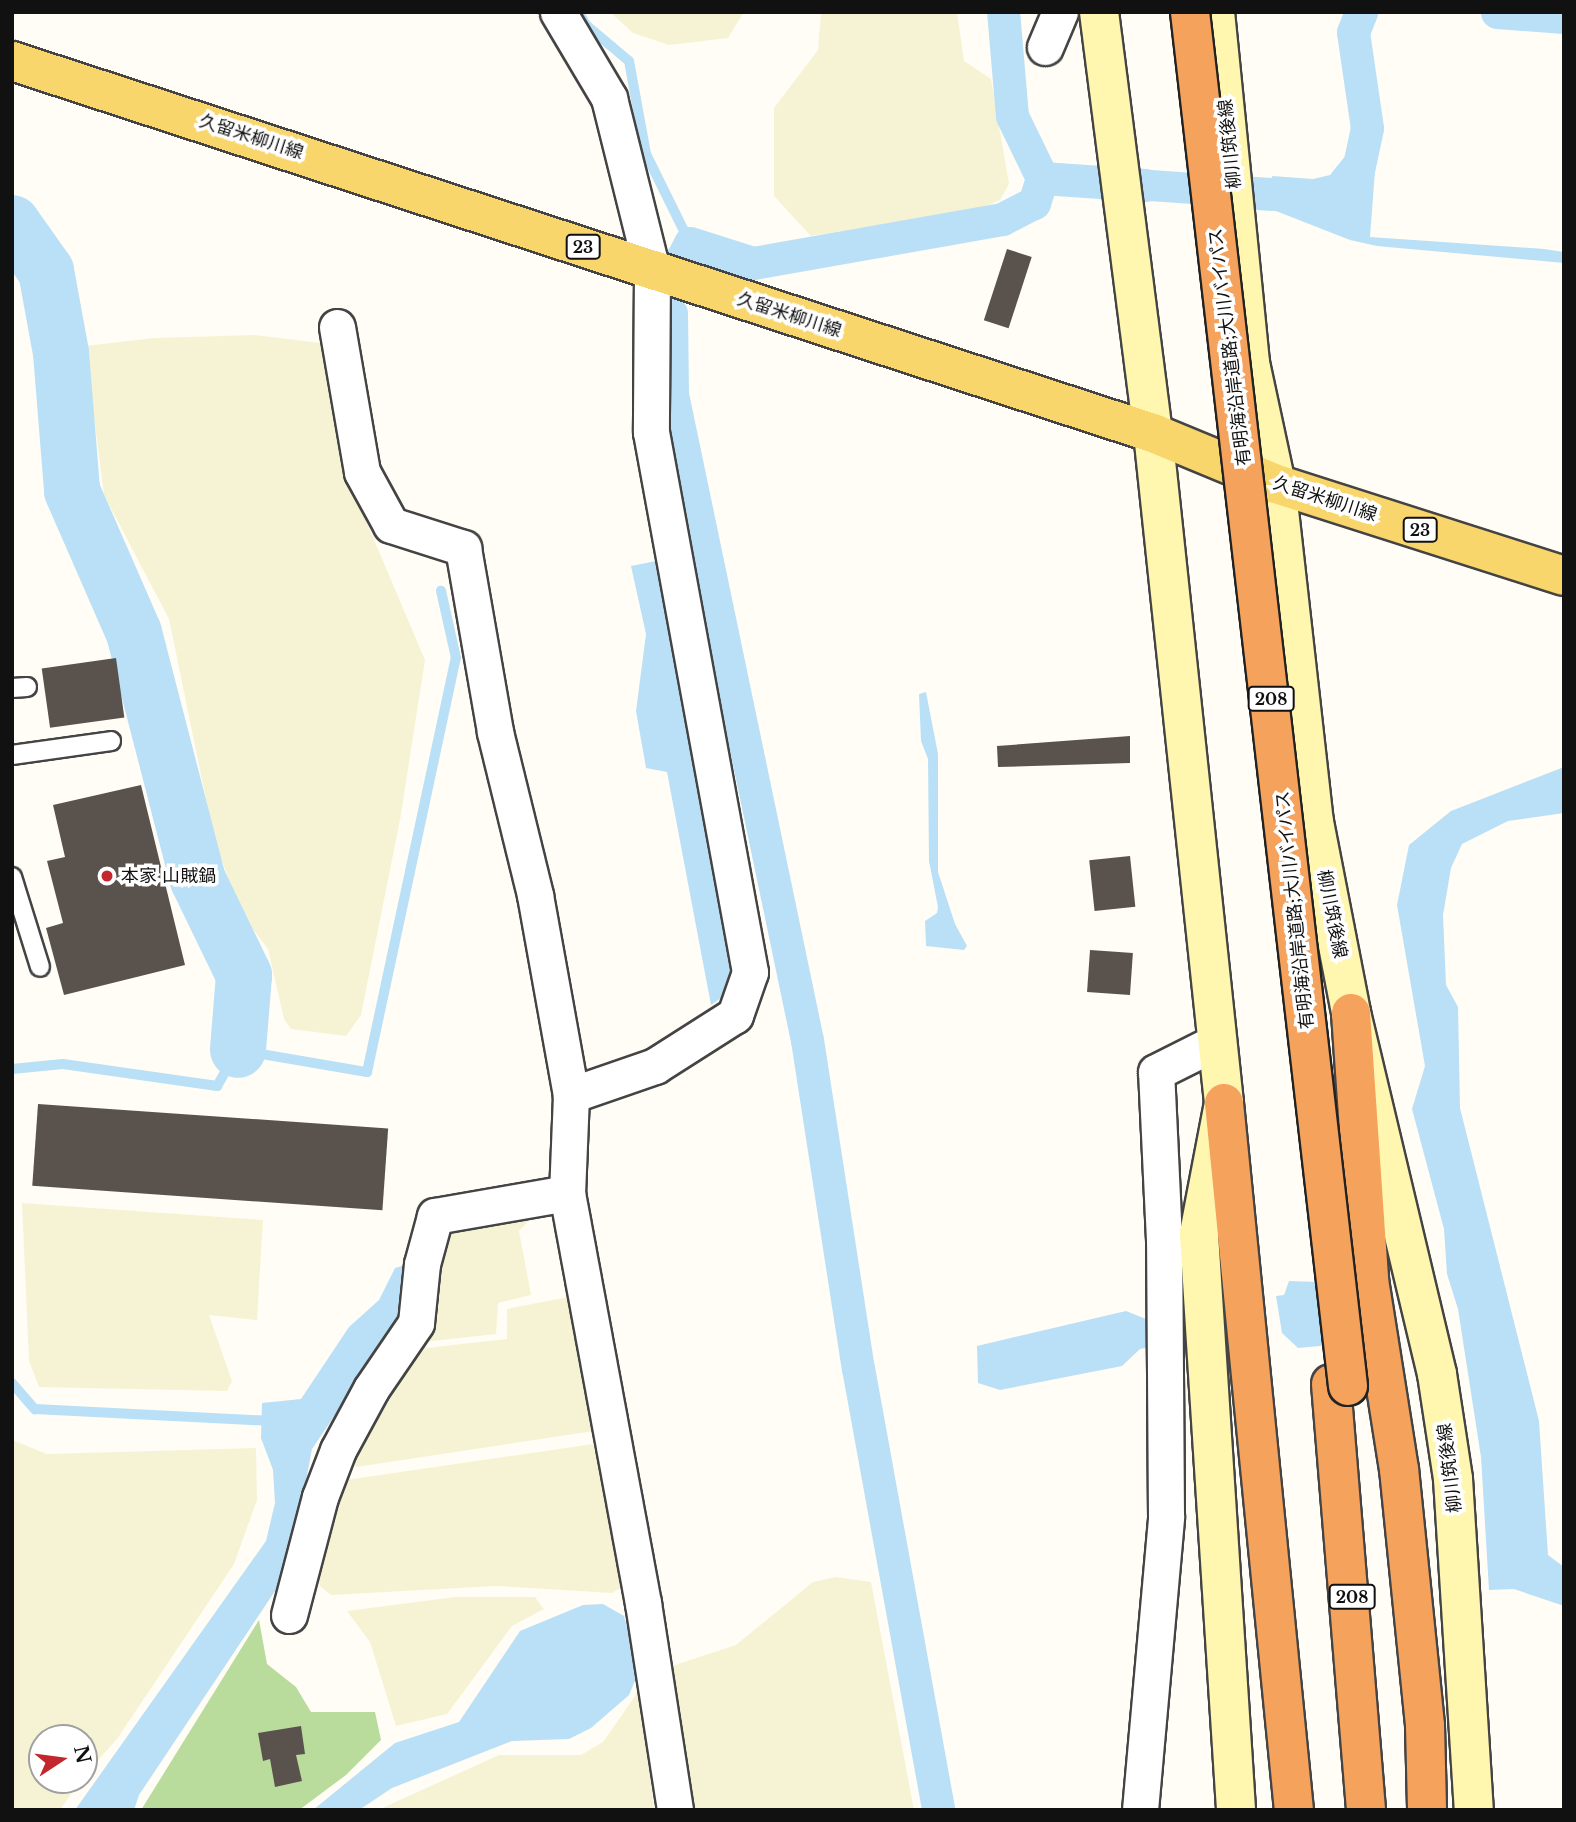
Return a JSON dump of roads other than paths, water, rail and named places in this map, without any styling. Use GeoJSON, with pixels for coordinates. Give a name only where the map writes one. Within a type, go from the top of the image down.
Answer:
{"type":"FeatureCollection","features":[{"type":"Feature","properties":{"kind":"highway","name":"有明海沿岸道路;大川バイパス"},"geometry":{"type":"LineString","coordinates":[[1173,12],[1339,1385],[1366,1810]]}},
{"type":"Feature","properties":{"kind":"highway","name":"有明海沿岸道路;大川バイパス"},"geometry":{"type":"LineString","coordinates":[[1190,12],[1386,1810]]}},
{"type":"Feature","properties":{"kind":"highway"},"geometry":{"type":"LineString","coordinates":[[1351,1013],[1369,1280],[1399,1469],[1425,1726],[1427,1810]]}},
{"type":"Feature","properties":{"kind":"highway"},"geometry":{"type":"LineString","coordinates":[[1224,1103],[1294,1810]]}},
{"type":"Feature","properties":{"kind":"main road"},"geometry":{"type":"LineString","coordinates":[[1099,12],[1153,433],[1224,1103],[1199,1234],[1236,1810]]}},
{"type":"Feature","properties":{"kind":"main road","name":"柳川筑後線"},"geometry":{"type":"LineString","coordinates":[[1215,12],[1250,363],[1276,484],[1314,822],[1351,1013],[1437,1374],[1453,1479],[1474,1810]]}},
{"type":"Feature","properties":{"kind":"main road","name":"久留米柳川線"},"geometry":{"type":"LineString","coordinates":[[12,61],[1153,433],[1276,484],[1564,576]]}},
{"type":"Feature","properties":{"kind":"street"},"geometry":{"type":"LineString","coordinates":[[558,12],[609,98],[652,271],[651,432],[750,972],[735,1015],[655,1066],[571,1095]]}},
{"type":"Feature","properties":{"kind":"street"},"geometry":{"type":"LineString","coordinates":[[1045,47],[1060,12]]}},
{"type":"Feature","properties":{"kind":"street"},"geometry":{"type":"LineString","coordinates":[[337,327],[362,472],[391,525],[463,548],[495,732],[534,895],[571,1095],[567,1193],[643,1603],[675,1810]]}},
{"type":"Feature","properties":{"kind":"street"},"geometry":{"type":"LineString","coordinates":[[1140,1810],[1166,1516],[1164,1240],[1156,1072],[1218,1041]]}},
{"type":"Feature","properties":{"kind":"street"},"geometry":{"type":"LineString","coordinates":[[289,1615],[320,1497],[338,1450],[371,1389],[416,1323],[422,1264],[435,1216],[567,1193]]}},
{"type":"Feature","properties":{"kind":"lane"},"geometry":{"type":"LineString","coordinates":[[12,755],[111,741]]}},
{"type":"Feature","properties":{"kind":"lane"},"geometry":{"type":"LineString","coordinates":[[12,877],[40,967]]}},
{"type":"Feature","properties":{"kind":"water"},"geometry":{"type":"Polygon","coordinates":[[[1378,131],[1370,237],[1544,249],[1564,252],[1564,263],[1377,246],[1350,240],[1276,211],[1272,176],[1313,179],[1330,175],[1350,150],[1354,134],[1378,131]]]}},
{"type":"Feature","properties":{"kind":"water"},"geometry":{"type":"Polygon","coordinates":[[[1137,169],[1216,175],[1214,205],[1135,200],[1137,169]]]}},
{"type":"Feature","properties":{"kind":"water"},"geometry":{"type":"Polygon","coordinates":[[[656,561],[737,961],[730,992],[711,1005],[667,772],[646,768],[636,711],[646,634],[631,566],[656,561]]]}},
{"type":"Feature","properties":{"kind":"water"},"geometry":{"type":"Polygon","coordinates":[[[926,692],[938,754],[938,872],[955,924],[967,946],[964,950],[926,946],[925,921],[937,913],[938,907],[929,861],[928,759],[921,741],[919,694],[926,692]]]}},
{"type":"Feature","properties":{"kind":"water"},"geometry":{"type":"Polygon","coordinates":[[[1564,767],[1564,813],[1508,821],[1462,844],[1451,868],[1443,915],[1446,985],[1458,1007],[1460,1108],[1539,1421],[1548,1555],[1564,1567],[1564,1606],[1514,1589],[1489,1590],[1481,1457],[1458,1309],[1447,1274],[1444,1229],[1412,1109],[1425,1066],[1397,905],[1409,845],[1451,811],[1564,767]]]}},
{"type":"Feature","properties":{"kind":"water"},"geometry":{"type":"Polygon","coordinates":[[[409,1264],[402,1316],[312,1449],[289,1570],[139,1795],[134,1810],[75,1810],[86,1794],[98,1794],[98,1778],[266,1541],[275,1503],[273,1470],[261,1438],[262,1403],[301,1399],[349,1327],[379,1300],[395,1268],[409,1264]]]}},
{"type":"Feature","properties":{"kind":"water"},"geometry":{"type":"Polygon","coordinates":[[[1289,1281],[1319,1282],[1331,1345],[1298,1348],[1282,1333],[1276,1296],[1284,1295],[1289,1281]]]}},
{"type":"Feature","properties":{"kind":"water"},"geometry":{"type":"Polygon","coordinates":[[[1126,1311],[1151,1321],[1152,1347],[1140,1349],[1122,1366],[1000,1390],[978,1383],[977,1346],[1126,1311]]]}},
{"type":"Feature","properties":{"kind":"water"},"geometry":{"type":"Polygon","coordinates":[[[603,1604],[624,1616],[639,1671],[629,1695],[591,1728],[569,1739],[512,1741],[392,1788],[359,1810],[313,1810],[395,1743],[459,1722],[520,1631],[583,1605],[603,1604]]]}},
{"type":"Feature","properties":{"kind":"waterway"},"geometry":{"type":"LineString","coordinates":[[579,12],[585,24],[629,61],[646,154],[690,243]]}},
{"type":"Feature","properties":{"kind":"waterway"},"geometry":{"type":"LineString","coordinates":[[680,262],[690,243],[753,263],[1002,219],[1034,203],[1042,178],[1012,116],[1003,12]]}},
{"type":"Feature","properties":{"kind":"waterway"},"geometry":{"type":"LineString","coordinates":[[1357,175],[1367,128],[1353,32],[1361,12]]}},
{"type":"Feature","properties":{"kind":"waterway"},"geometry":{"type":"LineString","coordinates":[[1497,12],[1564,17]]}},
{"type":"Feature","properties":{"kind":"waterway"},"geometry":{"type":"LineString","coordinates":[[1042,178],[1145,185]]}},
{"type":"Feature","properties":{"kind":"waterway"},"geometry":{"type":"LineString","coordinates":[[1209,190],[1319,197]]}},
{"type":"Feature","properties":{"kind":"waterway"},"geometry":{"type":"LineString","coordinates":[[12,223],[46,271],[61,353],[72,491],[134,633],[198,880],[244,975],[238,1050]]}},
{"type":"Feature","properties":{"kind":"waterway"},"geometry":{"type":"LineString","coordinates":[[671,313],[672,394],[807,1040],[858,1368],[938,1810]]}},
{"type":"Feature","properties":{"kind":"waterway"},"geometry":{"type":"LineString","coordinates":[[12,1069],[63,1064],[217,1086],[238,1050],[367,1072],[456,658],[441,591]]}},
{"type":"Feature","properties":{"kind":"waterway"},"geometry":{"type":"LineString","coordinates":[[12,1383],[35,1409],[272,1421]]}},
{"type":"Feature","properties":{"kind":"place","name":"本家 山賊鍋"},"geometry":{"type":"Point","coordinates":[107,876]}}]}
